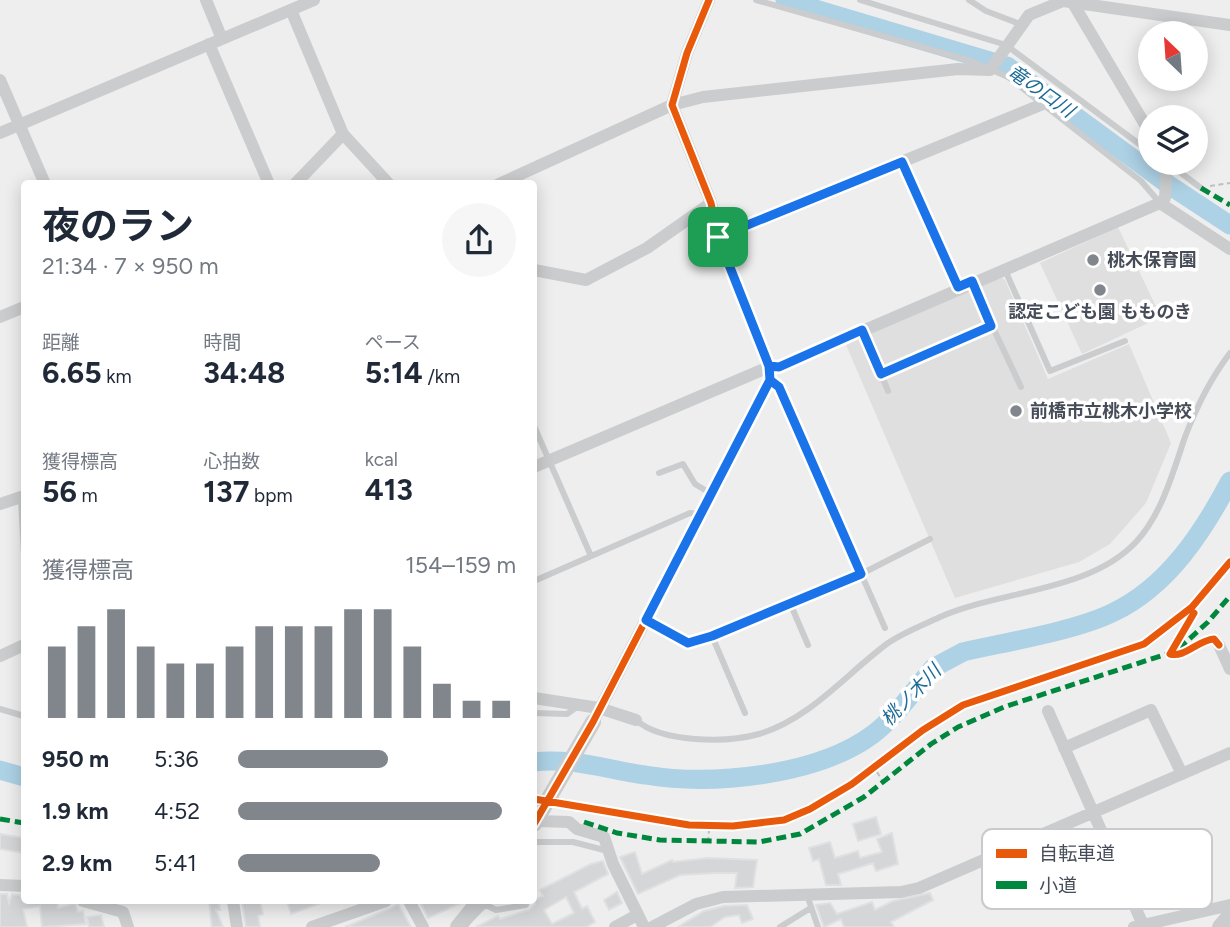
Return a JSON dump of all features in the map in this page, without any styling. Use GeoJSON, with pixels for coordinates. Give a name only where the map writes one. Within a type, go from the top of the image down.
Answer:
{"type":"FeatureCollection","features":[{"type":"Feature","properties":{"kind":"street"},"geometry":{"type":"LineString","coordinates":[[206,0],[222,39]]}},
{"type":"Feature","properties":{"kind":"street"},"geometry":{"type":"LineString","coordinates":[[0,133],[222,39],[288,5],[314,0]]}},
{"type":"Feature","properties":{"kind":"street"},"geometry":{"type":"LineString","coordinates":[[644,927],[604,837],[577,828],[569,822],[537,820],[596,715],[770,380],[769,366],[718,237],[711,203],[673,105],[687,53],[709,0]]}},
{"type":"Feature","properties":{"kind":"street"},"geometry":{"type":"LineString","coordinates":[[508,180],[673,105],[703,97],[958,69],[991,69],[1020,24],[1029,15],[1067,1],[1230,25]]}},
{"type":"Feature","properties":{"kind":"street"},"geometry":{"type":"LineString","coordinates":[[1067,1],[1138,114]]}},
{"type":"Feature","properties":{"kind":"street"},"geometry":{"type":"LineString","coordinates":[[288,5],[343,134],[385,180]]}},
{"type":"Feature","properties":{"kind":"street"},"geometry":{"type":"LineString","coordinates":[[209,44],[268,180]]}},
{"type":"Feature","properties":{"kind":"street"},"geometry":{"type":"LineString","coordinates":[[0,80],[43,180]]}},
{"type":"Feature","properties":{"kind":"street"},"geometry":{"type":"LineString","coordinates":[[718,237],[1043,104]]}},
{"type":"Feature","properties":{"kind":"street"},"geometry":{"type":"LineString","coordinates":[[299,180],[343,134]]}},
{"type":"Feature","properties":{"kind":"street"},"geometry":{"type":"LineString","coordinates":[[1162,200],[1166,175]]}},
{"type":"Feature","properties":{"kind":"street"},"geometry":{"type":"LineString","coordinates":[[1162,200],[1230,248]]}},
{"type":"Feature","properties":{"kind":"street"},"geometry":{"type":"LineString","coordinates":[[537,466],[769,366],[779,367],[1162,200]]}},
{"type":"Feature","properties":{"kind":"street"},"geometry":{"type":"LineString","coordinates":[[537,271],[586,281],[647,248],[711,203]]}},
{"type":"Feature","properties":{"kind":"street"},"geometry":{"type":"LineString","coordinates":[[0,317],[21,308]]}},
{"type":"Feature","properties":{"kind":"street"},"geometry":{"type":"LineString","coordinates":[[0,504],[21,498]]}},
{"type":"Feature","properties":{"kind":"street"},"geometry":{"type":"LineString","coordinates":[[1219,645],[1230,669]]}},
{"type":"Feature","properties":{"kind":"street"},"geometry":{"type":"LineString","coordinates":[[0,656],[21,646]]}},
{"type":"Feature","properties":{"kind":"street"},"geometry":{"type":"LineString","coordinates":[[537,698],[580,705],[596,715],[636,720]]}},
{"type":"Feature","properties":{"kind":"street"},"geometry":{"type":"LineString","coordinates":[[1064,748],[1152,710],[1182,774]]}},
{"type":"Feature","properties":{"kind":"street"},"geometry":{"type":"LineString","coordinates":[[1048,711],[1100,829]]}},
{"type":"Feature","properties":{"kind":"street"},"geometry":{"type":"LineString","coordinates":[[1059,829],[1230,753]]}},
{"type":"Feature","properties":{"kind":"street"},"geometry":{"type":"LineString","coordinates":[[652,927],[705,901],[901,892],[919,888],[982,861]]}},
{"type":"Feature","properties":{"kind":"street"},"geometry":{"type":"LineString","coordinates":[[0,885],[21,886]]}},
{"type":"Feature","properties":{"kind":"street"},"geometry":{"type":"LineString","coordinates":[[94,904],[122,912],[128,927]]}},
{"type":"Feature","properties":{"kind":"street"},"geometry":{"type":"LineString","coordinates":[[233,904],[237,927]]}},
{"type":"Feature","properties":{"kind":"street"},"geometry":{"type":"LineString","coordinates":[[312,927],[377,904]]}},
{"type":"Feature","properties":{"kind":"street"},"geometry":{"type":"LineString","coordinates":[[411,904],[423,927]]}},
{"type":"Feature","properties":{"kind":"street"},"geometry":{"type":"LineString","coordinates":[[461,924],[484,904]]}},
{"type":"Feature","properties":{"kind":"street"},"geometry":{"type":"LineString","coordinates":[[1133,909],[1140,926],[1230,905]]}},
{"type":"Feature","properties":{"kind":"street"},"geometry":{"type":"LineString","coordinates":[[615,927],[638,915]]}},
{"type":"Feature","properties":{"kind":"street"},"geometry":{"type":"LineString","coordinates":[[1220,927],[1230,915]]}},
{"type":"Feature","properties":{"kind":"lane"},"geometry":{"type":"LineString","coordinates":[[756,0],[971,61],[1008,77],[1162,200]]}},
{"type":"Feature","properties":{"kind":"lane"},"geometry":{"type":"LineString","coordinates":[[860,0],[1006,46],[1138,143]]}},
{"type":"Feature","properties":{"kind":"lane"},"geometry":{"type":"LineString","coordinates":[[969,0],[986,11],[1020,24]]}},
{"type":"Feature","properties":{"kind":"lane"},"geometry":{"type":"LineString","coordinates":[[902,162],[958,287]]}},
{"type":"Feature","properties":{"kind":"lane"},"geometry":{"type":"LineString","coordinates":[[1182,175],[1201,188]]}},
{"type":"Feature","properties":{"kind":"lane"},"geometry":{"type":"LineString","coordinates":[[1005,269],[1050,371],[1125,341]]}},
{"type":"Feature","properties":{"kind":"lane"},"geometry":{"type":"LineString","coordinates":[[972,281],[1021,387]]}},
{"type":"Feature","properties":{"kind":"lane"},"geometry":{"type":"LineString","coordinates":[[881,374],[991,326]]}},
{"type":"Feature","properties":{"kind":"lane"},"geometry":{"type":"LineString","coordinates":[[862,330],[888,391]]}},
{"type":"Feature","properties":{"kind":"lane"},"geometry":{"type":"LineString","coordinates":[[636,720],[657,731],[699,739],[737,739],[762,733],[811,707],[902,635],[965,607],[1097,571],[1123,554],[1147,528],[1206,391],[1230,353]]}},
{"type":"Feature","properties":{"kind":"lane"},"geometry":{"type":"LineString","coordinates":[[770,380],[779,387],[885,628]]}},
{"type":"Feature","properties":{"kind":"lane"},"geometry":{"type":"LineString","coordinates":[[537,434],[591,556]]}},
{"type":"Feature","properties":{"kind":"lane"},"geometry":{"type":"LineString","coordinates":[[659,473],[683,464],[695,484],[712,494]]}},
{"type":"Feature","properties":{"kind":"lane"},"geometry":{"type":"LineString","coordinates":[[537,580],[690,513],[702,514]]}},
{"type":"Feature","properties":{"kind":"lane"},"geometry":{"type":"LineString","coordinates":[[646,620],[683,642],[712,636],[861,574],[930,539]]}},
{"type":"Feature","properties":{"kind":"lane"},"geometry":{"type":"LineString","coordinates":[[790,603],[808,645]]}},
{"type":"Feature","properties":{"kind":"lane"},"geometry":{"type":"LineString","coordinates":[[712,636],[745,713]]}},
{"type":"Feature","properties":{"kind":"lane"},"geometry":{"type":"LineString","coordinates":[[537,713],[567,714],[580,705]]}},
{"type":"Feature","properties":{"kind":"lane"},"geometry":{"type":"LineString","coordinates":[[0,709],[21,715]]}},
{"type":"Feature","properties":{"kind":"lane"},"geometry":{"type":"LineString","coordinates":[[537,842],[573,842],[610,851]]}},
{"type":"Feature","properties":{"kind":"lane"},"geometry":{"type":"LineString","coordinates":[[807,895],[818,927]]}},
{"type":"Feature","properties":{"kind":"lane"},"geometry":{"type":"LineString","coordinates":[[487,904],[496,910],[526,905]]}},
{"type":"Feature","properties":{"kind":"lane"},"geometry":{"type":"LineString","coordinates":[[780,927],[810,909]]}},
{"type":"Feature","properties":{"kind":"path"},"geometry":{"type":"LineString","coordinates":[[1201,188],[1230,183]]}},
{"type":"Feature","properties":{"kind":"path"},"geometry":{"type":"LineString","coordinates":[[863,776],[885,759]]}},
{"type":"Feature","properties":{"kind":"path"},"geometry":{"type":"LineString","coordinates":[[877,772],[883,782]]}},
{"type":"Feature","properties":{"kind":"path"},"geometry":{"type":"LineString","coordinates":[[708,842],[706,828],[721,826]]}},
{"type":"Feature","properties":{"kind":"shaded area","name":"認定こども園 もものき"},"geometry":{"type":"Polygon","coordinates":[[[1118,227],[1161,317],[1082,354],[1040,263],[1118,227]]]}},
{"type":"Feature","properties":{"kind":"shaded area","name":"前橋市立桃木小学校"},"geometry":{"type":"Polygon","coordinates":[[[1001,277],[1005,280],[1048,379],[1129,344],[1171,443],[1146,503],[1110,544],[1079,562],[955,598],[846,345],[1001,277]]]}},
{"type":"Feature","properties":{"kind":"building"},"geometry":{"type":"Polygon","coordinates":[[[876,817],[881,834],[858,841],[853,824],[876,817]]]}},
{"type":"Feature","properties":{"kind":"building"},"geometry":{"type":"Polygon","coordinates":[[[892,833],[898,864],[876,871],[873,863],[838,874],[841,885],[826,885],[819,859],[813,861],[809,848],[830,842],[835,858],[858,851],[860,858],[882,852],[877,839],[892,833]]]}},
{"type":"Feature","properties":{"kind":"building"},"geometry":{"type":"Polygon","coordinates":[[[0,834],[21,838],[21,852],[0,849],[0,834]]]}},
{"type":"Feature","properties":{"kind":"building"},"geometry":{"type":"Polygon","coordinates":[[[635,852],[642,874],[672,860],[757,860],[753,887],[735,888],[737,873],[680,875],[638,894],[620,857],[635,852]]]}},
{"type":"Feature","properties":{"kind":"building"},"geometry":{"type":"Polygon","coordinates":[[[603,861],[608,874],[574,892],[582,909],[587,906],[595,922],[586,927],[476,927],[498,916],[500,919],[529,910],[537,904],[537,899],[543,896],[540,890],[591,864],[603,861]],[[566,897],[544,910],[552,924],[574,913],[566,897]]]}},
{"type":"Feature","properties":{"kind":"building"},"geometry":{"type":"Polygon","coordinates":[[[617,892],[622,903],[609,910],[604,900],[617,892]]]}},
{"type":"Feature","properties":{"kind":"building"},"geometry":{"type":"Polygon","coordinates":[[[930,893],[933,900],[891,922],[894,927],[844,927],[841,919],[824,927],[816,905],[830,903],[837,914],[872,902],[875,910],[893,901],[930,893]]]}},
{"type":"Feature","properties":{"kind":"building"},"geometry":{"type":"Polygon","coordinates":[[[0,894],[7,894],[9,903],[12,894],[20,895],[21,904],[57,904],[58,908],[75,904],[78,912],[83,911],[86,924],[42,927],[40,906],[23,909],[27,927],[0,927],[0,894]]]}},
{"type":"Feature","properties":{"kind":"building"},"geometry":{"type":"Polygon","coordinates":[[[209,904],[219,904],[220,910],[216,910],[223,927],[212,927],[209,904]]]}},
{"type":"Feature","properties":{"kind":"building"},"geometry":{"type":"Polygon","coordinates":[[[242,904],[261,904],[263,914],[258,916],[260,927],[246,927],[242,904]]]}},
{"type":"Feature","properties":{"kind":"building"},"geometry":{"type":"Polygon","coordinates":[[[288,904],[318,904],[291,914],[288,904]]]}},
{"type":"Feature","properties":{"kind":"building"},"geometry":{"type":"Polygon","coordinates":[[[398,904],[411,927],[345,927],[389,909],[398,904]]]}},
{"type":"Feature","properties":{"kind":"building"},"geometry":{"type":"Polygon","coordinates":[[[421,904],[458,904],[428,918],[421,904]]]}},
{"type":"Feature","properties":{"kind":"building"},"geometry":{"type":"Polygon","coordinates":[[[747,905],[753,919],[742,923],[739,915],[725,917],[710,927],[678,927],[704,911],[724,906],[747,905]]]}},
{"type":"Feature","properties":{"kind":"building"},"geometry":{"type":"Polygon","coordinates":[[[101,915],[104,927],[89,927],[87,917],[101,915]]]}},
{"type":"Feature","properties":{"kind":"waterway","name":"竜の口川"},"geometry":{"type":"LineString","coordinates":[[785,0],[1007,66],[1169,185],[1230,225]]}},
{"type":"Feature","properties":{"kind":"waterway","name":"桃ノ木川"},"geometry":{"type":"LineString","coordinates":[[537,762],[561,761],[645,775],[701,779],[763,774],[822,760],[849,749],[872,735],[897,712],[933,668],[963,652],[1080,625],[1114,612],[1133,601],[1151,588],[1182,556],[1230,481]]}},
{"type":"Feature","properties":{"kind":"waterway","name":"桃ノ木川"},"geometry":{"type":"LineString","coordinates":[[0,770],[21,776]]}},
{"type":"Feature","properties":{"kind":"marked path"},"geometry":{"type":"LineString","coordinates":[[1201,188],[1230,205]]}},
{"type":"Feature","properties":{"kind":"marked path"},"geometry":{"type":"LineString","coordinates":[[584,822],[617,833],[660,840],[759,842],[800,834],[864,797],[931,744],[958,727],[1004,707],[1176,651],[1208,622],[1230,596]]}},
{"type":"Feature","properties":{"kind":"marked path"},"geometry":{"type":"LineString","coordinates":[[0,819],[21,822]]}},
{"type":"Feature","properties":{"kind":"cycle path"},"geometry":{"type":"LineString","coordinates":[[537,819],[593,722],[770,380],[769,367],[718,237],[711,203],[672,105],[687,53],[709,0]]}},
{"type":"Feature","properties":{"kind":"cycle path"},"geometry":{"type":"LineString","coordinates":[[537,800],[689,825],[733,826],[784,820],[810,809],[852,784],[923,730],[963,705],[1144,644],[1192,607],[1230,562]]}},
{"type":"Feature","properties":{"kind":"cycle path"},"geometry":{"type":"LineString","coordinates":[[1194,613],[1170,654],[1176,655],[1208,640],[1214,639],[1219,645]]}},
{"type":"Feature","properties":{"kind":"place","name":"桃木保育園"},"geometry":{"type":"Point","coordinates":[1093,260]}},
{"type":"Feature","properties":{"kind":"place","name":"認定こども園 もものき"},"geometry":{"type":"Point","coordinates":[1100,290]}},
{"type":"Feature","properties":{"kind":"place","name":"前橋市立桃木小学校"},"geometry":{"type":"Point","coordinates":[1016,411]}},
{"type":"Feature","properties":{"kind":"route"},"geometry":{"type":"LineString","coordinates":[[718,237],[769,366],[770,380],[646,620],[688,643],[712,636],[861,574],[779,387],[770,380],[770,372],[769,366],[779,367],[862,330],[881,374],[991,326],[972,281],[958,287],[902,162],[718,237]]}}]}
